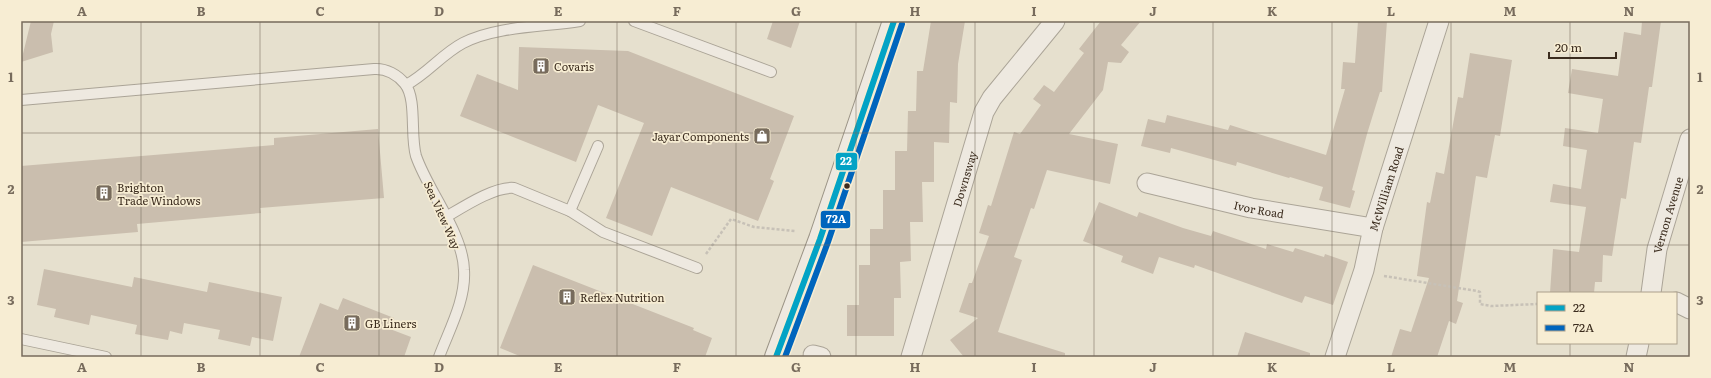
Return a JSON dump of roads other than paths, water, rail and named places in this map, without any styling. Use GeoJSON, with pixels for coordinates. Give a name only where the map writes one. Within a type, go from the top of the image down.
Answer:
{"type":"FeatureCollection","features":[{"type":"Feature","properties":{"kind":"main road"},"geometry":{"type":"LineString","coordinates":[[776,357],[820,239],[894,21]]}},
{"type":"Feature","properties":{"kind":"street","name":"Downsway"},"geometry":{"type":"LineString","coordinates":[[911,357],[984,112],[992,98],[1055,21]]}},
{"type":"Feature","properties":{"kind":"street","name":"McWilliam Road"},"geometry":{"type":"LineString","coordinates":[[1335,357],[1364,270],[1373,228],[1439,21]]}},
{"type":"Feature","properties":{"kind":"street","name":"Vernon Avenue"},"geometry":{"type":"LineString","coordinates":[[1654,292],[1657,249],[1690,139]]}},
{"type":"Feature","properties":{"kind":"street","name":"Ivor Road"},"geometry":{"type":"LineString","coordinates":[[1146,183],[1251,208],[1373,228]]}},
{"type":"Feature","properties":{"kind":"street"},"geometry":{"type":"LineString","coordinates":[[1677,302],[1690,309]]}},
{"type":"Feature","properties":{"kind":"street"},"geometry":{"type":"LineString","coordinates":[[1636,357],[1639,344]]}},
{"type":"Feature","properties":{"kind":"lane"},"geometry":{"type":"LineString","coordinates":[[21,100],[377,68],[396,76],[406,85],[423,75],[451,51],[472,39],[510,30],[580,21]]}},
{"type":"Feature","properties":{"kind":"lane"},"geometry":{"type":"LineString","coordinates":[[634,21],[771,72]]}},
{"type":"Feature","properties":{"kind":"lane","name":"Sea View Way"},"geometry":{"type":"LineString","coordinates":[[406,85],[411,101],[412,129],[416,155],[460,249],[464,268],[464,283],[459,305],[439,357]]}},
{"type":"Feature","properties":{"kind":"lane"},"geometry":{"type":"LineString","coordinates":[[570,211],[598,146]]}},
{"type":"Feature","properties":{"kind":"lane"},"geometry":{"type":"LineString","coordinates":[[446,217],[495,190],[506,187],[514,188],[570,211],[603,232],[697,268]]}},
{"type":"Feature","properties":{"kind":"lane"},"geometry":{"type":"LineString","coordinates":[[21,339],[106,357]]}},
{"type":"Feature","properties":{"kind":"place","name":"Covaris"},"geometry":{"type":"Point","coordinates":[541,66]}},
{"type":"Feature","properties":{"kind":"place","name":"Jayar Components"},"geometry":{"type":"Point","coordinates":[762,136]}},
{"type":"Feature","properties":{"kind":"place","name":"Brighton Trade Windows"},"geometry":{"type":"Point","coordinates":[104,193]}},
{"type":"Feature","properties":{"kind":"place","name":"Reflex Nutrition"},"geometry":{"type":"Point","coordinates":[567,297]}},
{"type":"Feature","properties":{"kind":"place","name":"GB Liners"},"geometry":{"type":"Point","coordinates":[352,323]}}]}
